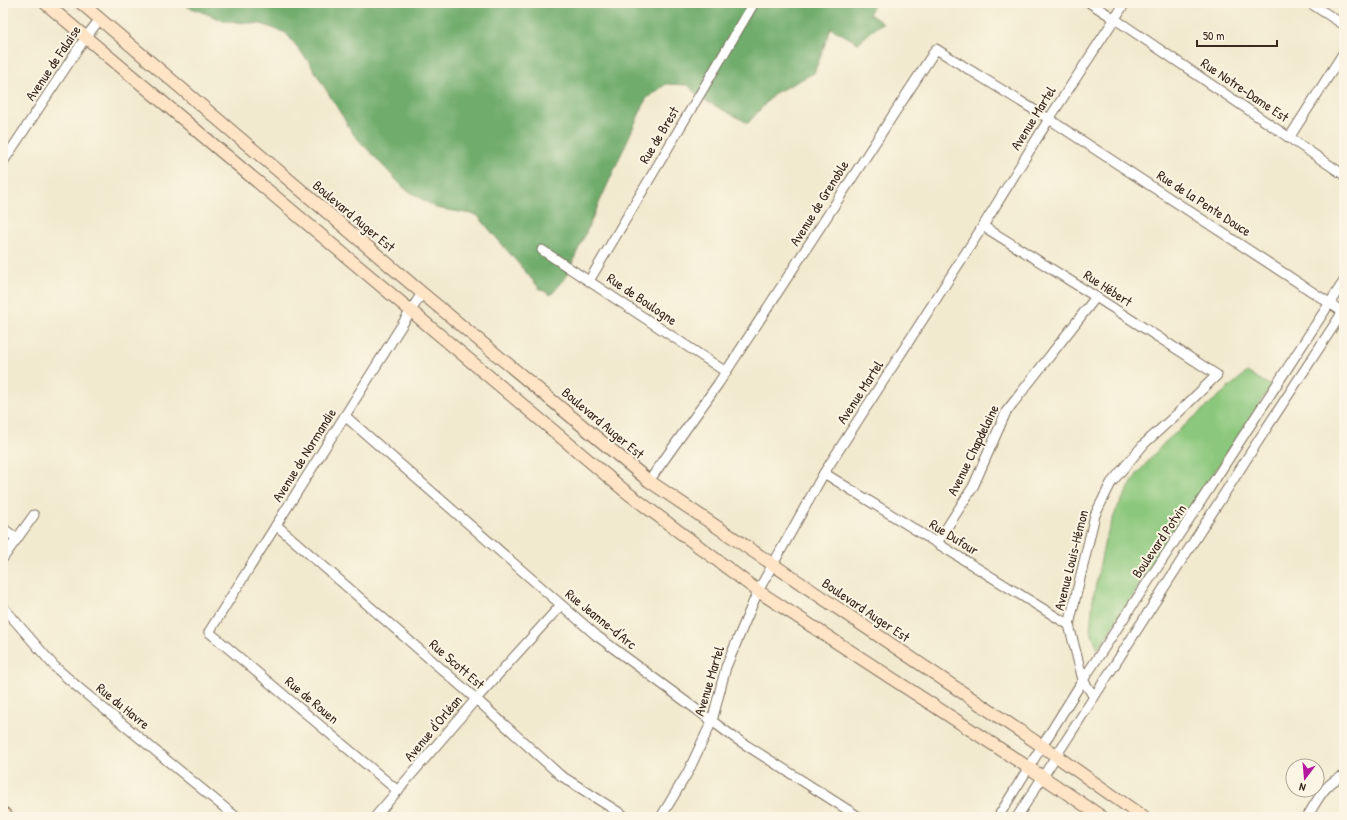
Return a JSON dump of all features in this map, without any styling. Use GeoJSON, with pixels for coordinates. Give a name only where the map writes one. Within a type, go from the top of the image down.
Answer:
{"type":"FeatureCollection","features":[{"type":"Feature","properties":{"kind":"main road"},"geometry":{"type":"LineString","coordinates":[[45,3],[625,491],[758,591],[1102,817]]}},
{"type":"Feature","properties":{"kind":"main road","name":"Boulevard Auger Est"},"geometry":{"type":"LineString","coordinates":[[81,3],[422,293],[649,481],[1042,746],[1143,817]]}},
{"type":"Feature","properties":{"kind":"main road"},"geometry":{"type":"LineString","coordinates":[[3,813],[7,817]]}},
{"type":"Feature","properties":{"kind":"street","name":"Rue de Brest"},"geometry":{"type":"LineString","coordinates":[[589,281],[754,3]]}},
{"type":"Feature","properties":{"kind":"street","name":"Rue Notre-Dame Est"},"geometry":{"type":"LineString","coordinates":[[1090,3],[1344,175]]}},
{"type":"Feature","properties":{"kind":"street","name":"Avenue Martel"},"geometry":{"type":"LineString","coordinates":[[660,817],[688,772],[712,721],[726,667],[758,591],[824,473],[983,226],[1049,119],[1125,3]]}},
{"type":"Feature","properties":{"kind":"street"},"geometry":{"type":"LineString","coordinates":[[1310,3],[1344,25]]}},
{"type":"Feature","properties":{"kind":"street","name":"Avenue de Falaise"},"geometry":{"type":"LineString","coordinates":[[3,162],[86,37],[100,19]]}},
{"type":"Feature","properties":{"kind":"street","name":"Avenue de Grenoble"},"geometry":{"type":"LineString","coordinates":[[649,481],[726,372],[936,48],[1049,119]]}},
{"type":"Feature","properties":{"kind":"street"},"geometry":{"type":"LineString","coordinates":[[1290,138],[1344,52]]}},
{"type":"Feature","properties":{"kind":"street","name":"Rue de la Pente Douce"},"geometry":{"type":"LineString","coordinates":[[1049,119],[1344,311]]}},
{"type":"Feature","properties":{"kind":"street","name":"Rue Hébert"},"geometry":{"type":"LineString","coordinates":[[983,226],[1217,375]]}},
{"type":"Feature","properties":{"kind":"street","name":"Rue de Boulogne"},"geometry":{"type":"LineString","coordinates":[[542,250],[726,372]]}},
{"type":"Feature","properties":{"kind":"street","name":"Boulevard Potvin"},"geometry":{"type":"LineString","coordinates":[[998,817],[1083,680],[1248,430],[1344,281]]}},
{"type":"Feature","properties":{"kind":"street","name":"Avenue de Normandie"},"geometry":{"type":"LineString","coordinates":[[209,632],[422,293]]}},
{"type":"Feature","properties":{"kind":"street","name":"Avenue Chapdelaine"},"geometry":{"type":"LineString","coordinates":[[937,543],[973,487],[1006,412],[1096,297]]}},
{"type":"Feature","properties":{"kind":"street","name":"Boulevard Potvin"},"geometry":{"type":"LineString","coordinates":[[1017,817],[1260,438],[1344,311]]}},
{"type":"Feature","properties":{"kind":"street","name":"Avenue Louis-Hémon"},"geometry":{"type":"LineString","coordinates":[[1094,697],[1083,680],[1069,625],[1095,515],[1111,483],[1144,444],[1217,375]]}},
{"type":"Feature","properties":{"kind":"street","name":"Rue Jeanne-d'Arc"},"geometry":{"type":"LineString","coordinates":[[345,416],[597,636],[735,738],[859,817]]}},
{"type":"Feature","properties":{"kind":"street"},"geometry":{"type":"LineString","coordinates":[[1248,430],[1260,438]]}},
{"type":"Feature","properties":{"kind":"street","name":"Rue Dufour"},"geometry":{"type":"LineString","coordinates":[[824,473],[1069,625]]}},
{"type":"Feature","properties":{"kind":"street"},"geometry":{"type":"LineString","coordinates":[[3,558],[34,515]]}},
{"type":"Feature","properties":{"kind":"street"},"geometry":{"type":"LineString","coordinates":[[1188,521],[1202,530]]}},
{"type":"Feature","properties":{"kind":"street","name":"Rue Scott Est"},"geometry":{"type":"LineString","coordinates":[[276,525],[476,699],[560,775],[626,817]]}},
{"type":"Feature","properties":{"kind":"street"},"geometry":{"type":"LineString","coordinates":[[3,528],[16,539]]}},
{"type":"Feature","properties":{"kind":"street","name":"Avenue d'Orléan"},"geometry":{"type":"LineString","coordinates":[[375,817],[476,699],[561,605]]}},
{"type":"Feature","properties":{"kind":"street","name":"Rue du Havre"},"geometry":{"type":"LineString","coordinates":[[3,607],[55,667],[236,817]]}},
{"type":"Feature","properties":{"kind":"street","name":"Rue de Rouen"},"geometry":{"type":"LineString","coordinates":[[209,632],[398,791]]}},
{"type":"Feature","properties":{"kind":"street"},"geometry":{"type":"LineString","coordinates":[[1307,817],[1325,788],[1331,782],[1344,776]]}},
{"type":"Feature","properties":{"kind":"green space"},"geometry":{"type":"Polygon","coordinates":[[[183,3],[873,3],[874,6],[869,14],[883,23],[858,43],[831,28],[814,73],[775,93],[748,123],[700,98],[688,85],[666,84],[646,99],[565,279],[551,295],[540,289],[477,215],[436,208],[404,188],[354,135],[309,62],[286,33],[261,24],[225,21],[186,6],[183,3]]]}},
{"type":"Feature","properties":{"kind":"green space"},"geometry":{"type":"Polygon","coordinates":[[[1247,372],[1271,386],[1098,649],[1090,630],[1093,598],[1105,540],[1117,508],[1137,474],[1164,443],[1247,372]]]}}]}
